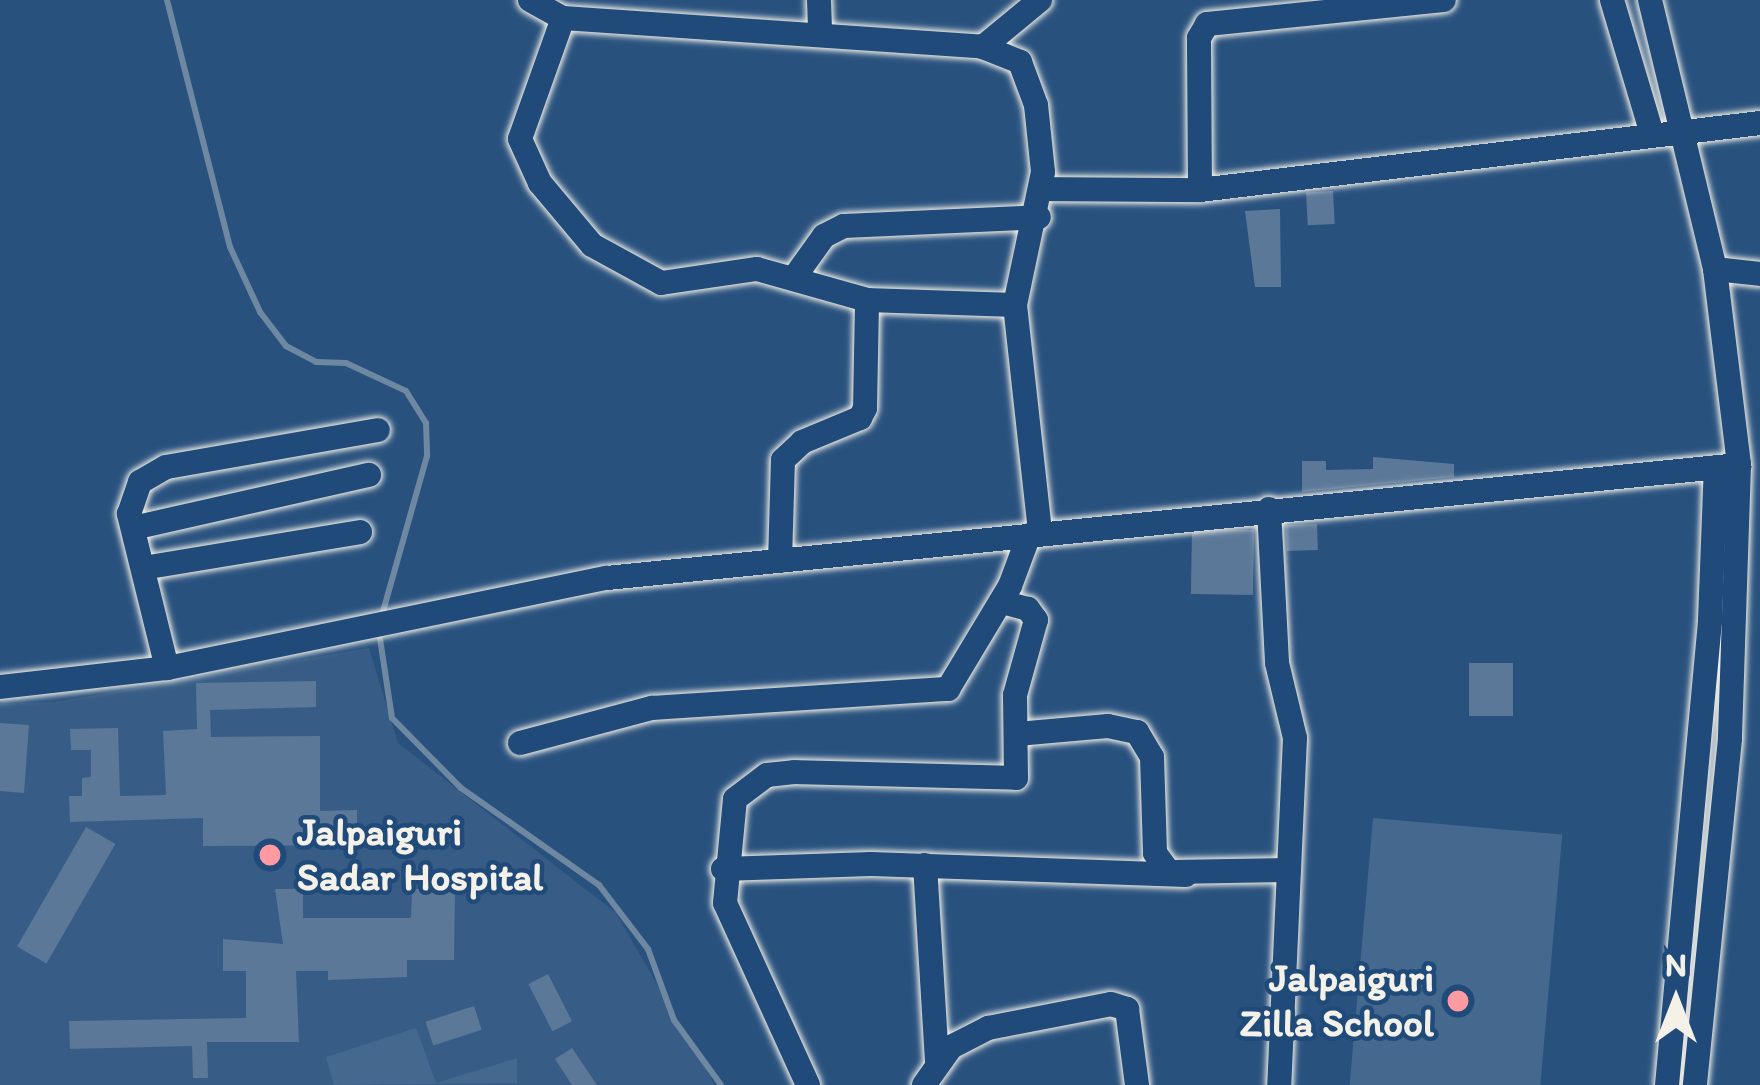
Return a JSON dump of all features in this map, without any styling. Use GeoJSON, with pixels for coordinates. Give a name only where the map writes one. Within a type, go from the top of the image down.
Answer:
{"type":"FeatureCollection","features":[{"type":"Feature","properties":{"kind":"street"},"geometry":{"type":"LineString","coordinates":[[520,743],[652,708],[948,689],[1035,534],[1015,305],[1018,262],[1039,217],[1041,189],[1029,80],[1013,56],[983,46],[563,18],[530,0]]}},
{"type":"Feature","properties":{"kind":"street"},"geometry":{"type":"LineString","coordinates":[[819,0],[820,34]]}},
{"type":"Feature","properties":{"kind":"street"},"geometry":{"type":"LineString","coordinates":[[983,46],[1040,0]]}},
{"type":"Feature","properties":{"kind":"street"},"geometry":{"type":"LineString","coordinates":[[1200,190],[1199,38],[1207,24],[1444,0]]}},
{"type":"Feature","properties":{"kind":"street"},"geometry":{"type":"LineString","coordinates":[[1612,0],[1651,131]]}},
{"type":"Feature","properties":{"kind":"street"},"geometry":{"type":"LineString","coordinates":[[1650,0],[1686,128],[1715,269],[1728,466],[1749,624],[1695,1085]]}},
{"type":"Feature","properties":{"kind":"street"},"geometry":{"type":"LineString","coordinates":[[563,18],[520,139],[565,219],[592,245],[661,283],[758,269],[796,275],[867,300],[1015,305]]}},
{"type":"Feature","properties":{"kind":"street"},"geometry":{"type":"LineString","coordinates":[[1041,189],[1200,190],[1651,131],[1760,123]]}},
{"type":"Feature","properties":{"kind":"street"},"geometry":{"type":"LineString","coordinates":[[796,275],[824,236],[844,226],[1039,217]]}},
{"type":"Feature","properties":{"kind":"street"},"geometry":{"type":"LineString","coordinates":[[1715,269],[1760,274]]}},
{"type":"Feature","properties":{"kind":"street"},"geometry":{"type":"LineString","coordinates":[[780,561],[783,460],[802,442],[860,418],[865,408],[867,300]]}},
{"type":"Feature","properties":{"kind":"street"},"geometry":{"type":"LineString","coordinates":[[166,668],[133,527],[131,498],[151,472],[378,430]]}},
{"type":"Feature","properties":{"kind":"street"},"geometry":{"type":"LineString","coordinates":[[0,687],[166,668],[338,637],[577,582],[1728,466]]}},
{"type":"Feature","properties":{"kind":"street"},"geometry":{"type":"LineString","coordinates":[[1667,1085],[1728,466]]}},
{"type":"Feature","properties":{"kind":"street"},"geometry":{"type":"LineString","coordinates":[[133,527],[369,475]]}},
{"type":"Feature","properties":{"kind":"street"},"geometry":{"type":"LineString","coordinates":[[1268,509],[1277,663],[1295,738],[1279,1085]]}},
{"type":"Feature","properties":{"kind":"street"},"geometry":{"type":"LineString","coordinates":[[142,568],[360,532]]}},
{"type":"Feature","properties":{"kind":"street"},"geometry":{"type":"LineString","coordinates":[[808,1085],[730,918],[723,869],[730,812],[756,780],[794,772],[1011,779],[1019,772],[1015,695],[1036,620],[1028,609],[1000,602]]}},
{"type":"Feature","properties":{"kind":"street"},"geometry":{"type":"LineString","coordinates":[[1017,734],[1137,732],[1152,757],[1159,866],[1186,875]]}},
{"type":"Feature","properties":{"kind":"street"},"geometry":{"type":"LineString","coordinates":[[723,869],[925,865],[1186,875],[1289,870]]}},
{"type":"Feature","properties":{"kind":"street"},"geometry":{"type":"LineString","coordinates":[[925,865],[930,1074]]}},
{"type":"Feature","properties":{"kind":"street"},"geometry":{"type":"LineString","coordinates":[[930,1074],[988,1028],[1111,1004],[1127,1010],[1137,1085]]}},
{"type":"Feature","properties":{"kind":"shaded area","name":"Jalpaiguri Sadar Hospital"},"geometry":{"type":"Polygon","coordinates":[[[369,648],[398,743],[616,913],[715,1085],[0,1085],[0,704],[55,702],[369,648]]]}},
{"type":"Feature","properties":{"kind":"shaded area"},"geometry":{"type":"Polygon","coordinates":[[[1373,818],[1562,835],[1540,1085],[1350,1085],[1373,818]]]}},
{"type":"Feature","properties":{"kind":"shaded area"},"geometry":{"type":"Polygon","coordinates":[[[416,1028],[436,1083],[517,1058],[517,1083],[334,1085],[326,1057],[416,1028]]]}},
{"type":"Feature","properties":{"kind":"building"},"geometry":{"type":"Polygon","coordinates":[[[1333,191],[1335,224],[1308,225],[1306,192],[1333,191]]]}},
{"type":"Feature","properties":{"kind":"building"},"geometry":{"type":"Polygon","coordinates":[[[1280,209],[1281,287],[1255,287],[1245,211],[1280,209]]]}},
{"type":"Feature","properties":{"kind":"building"},"geometry":{"type":"Polygon","coordinates":[[[1373,457],[1454,464],[1454,477],[1302,492],[1302,461],[1326,461],[1326,470],[1373,469],[1373,457]]]}},
{"type":"Feature","properties":{"kind":"building"},"geometry":{"type":"Polygon","coordinates":[[[1317,524],[1318,550],[1287,551],[1286,525],[1317,524]]]}},
{"type":"Feature","properties":{"kind":"building"},"geometry":{"type":"Polygon","coordinates":[[[1192,529],[1254,530],[1253,595],[1191,594],[1192,529]]]}},
{"type":"Feature","properties":{"kind":"building"},"geometry":{"type":"Polygon","coordinates":[[[1469,663],[1513,663],[1513,716],[1469,716],[1469,663]]]}},
{"type":"Feature","properties":{"kind":"building"},"geometry":{"type":"Polygon","coordinates":[[[316,681],[316,707],[210,710],[211,737],[320,736],[320,811],[357,810],[357,845],[203,846],[203,818],[70,822],[69,796],[82,796],[82,778],[91,777],[91,750],[71,750],[70,729],[118,728],[120,796],[166,795],[163,731],[197,729],[196,683],[316,681]]]}},
{"type":"Feature","properties":{"kind":"building"},"geometry":{"type":"Polygon","coordinates":[[[0,723],[29,725],[24,793],[0,791],[0,723]]]}},
{"type":"Feature","properties":{"kind":"building"},"geometry":{"type":"Polygon","coordinates":[[[86,827],[115,844],[46,964],[17,947],[86,827]]]}},
{"type":"Feature","properties":{"kind":"building"},"geometry":{"type":"Polygon","coordinates":[[[275,889],[303,889],[303,918],[411,918],[412,889],[455,889],[454,960],[407,960],[407,977],[328,980],[328,971],[296,971],[299,1042],[207,1042],[208,1078],[193,1078],[192,1046],[70,1049],[69,1021],[246,1018],[246,971],[223,971],[223,939],[283,944],[275,889]]]}},
{"type":"Feature","properties":{"kind":"building"},"geometry":{"type":"Polygon","coordinates":[[[548,974],[572,1021],[552,1031],[528,984],[548,974]]]}},
{"type":"Feature","properties":{"kind":"building"},"geometry":{"type":"Polygon","coordinates":[[[474,1006],[482,1030],[433,1046],[425,1022],[474,1006]]]}},
{"type":"Feature","properties":{"kind":"building"},"geometry":{"type":"Polygon","coordinates":[[[572,1048],[597,1085],[572,1085],[555,1059],[572,1048]]]}},
{"type":"Feature","properties":{"kind":"waterway"},"geometry":{"type":"LineString","coordinates":[[167,0],[230,247],[260,312],[286,346],[316,362],[346,363],[406,391],[426,423],[427,456],[381,619]]}},
{"type":"Feature","properties":{"kind":"waterway"},"geometry":{"type":"LineString","coordinates":[[379,632],[392,718],[461,788],[599,885],[648,949],[674,1020],[721,1085]]}},
{"type":"Feature","properties":{"kind":"place","name":"Jalpaiguri Sadar Hospital"},"geometry":{"type":"Point","coordinates":[270,855]}},
{"type":"Feature","properties":{"kind":"place","name":"Jalpaiguri Zilla School"},"geometry":{"type":"Point","coordinates":[1458,1001]}}]}
